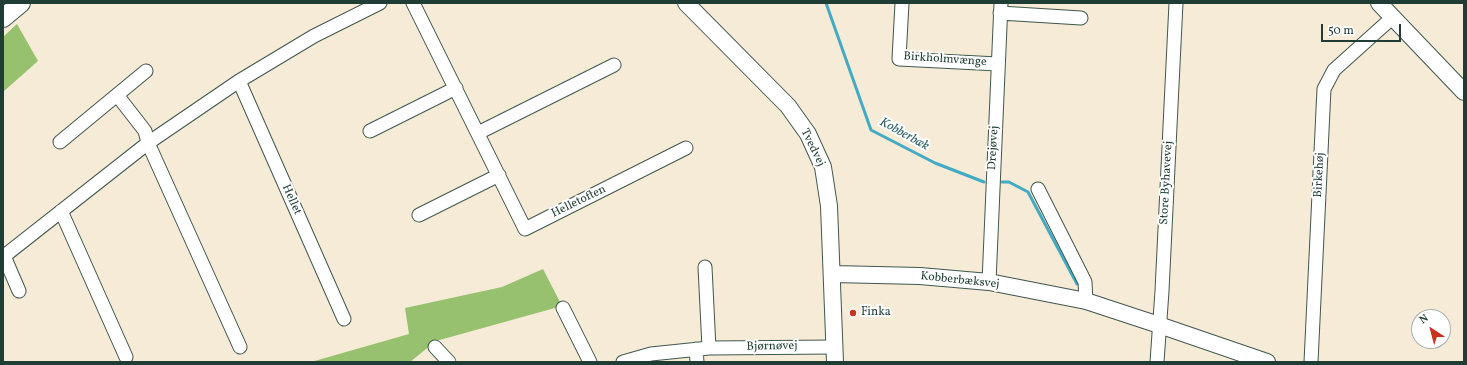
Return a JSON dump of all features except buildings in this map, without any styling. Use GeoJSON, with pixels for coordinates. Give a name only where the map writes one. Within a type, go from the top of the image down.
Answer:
{"type":"FeatureCollection","features":[{"type":"Feature","properties":{"kind":"main road"},"geometry":{"type":"LineString","coordinates":[[3,18],[21,3]]}},
{"type":"Feature","properties":{"kind":"street"},"geometry":{"type":"LineString","coordinates":[[19,291],[4,257],[61,211],[148,143],[239,81],[314,36],[380,3]]}},
{"type":"Feature","properties":{"kind":"street","name":"Helletoften"},"geometry":{"type":"LineString","coordinates":[[413,3],[525,229],[686,148]]}},
{"type":"Feature","properties":{"kind":"street","name":"Tvedvej"},"geometry":{"type":"LineString","coordinates":[[686,3],[788,106],[808,134],[823,167],[829,206],[833,274],[835,354]]}},
{"type":"Feature","properties":{"kind":"street","name":"Birkholmvænge"},"geometry":{"type":"LineString","coordinates":[[902,3],[899,59],[998,64]]}},
{"type":"Feature","properties":{"kind":"street","name":"Store Byhavevej"},"geometry":{"type":"LineString","coordinates":[[1156,362],[1162,291],[1176,3]]}},
{"type":"Feature","properties":{"kind":"street"},"geometry":{"type":"LineString","coordinates":[[1379,3],[1464,92]]}},
{"type":"Feature","properties":{"kind":"street","name":"Drejøvej"},"geometry":{"type":"LineString","coordinates":[[989,282],[1001,8],[1081,18]]}},
{"type":"Feature","properties":{"kind":"street","name":"Birkehøj"},"geometry":{"type":"LineString","coordinates":[[1310,362],[1324,89],[1334,70],[1393,17]]}},
{"type":"Feature","properties":{"kind":"street"},"geometry":{"type":"LineString","coordinates":[[478,133],[614,65]]}},
{"type":"Feature","properties":{"kind":"street"},"geometry":{"type":"LineString","coordinates":[[60,142],[146,71]]}},
{"type":"Feature","properties":{"kind":"street","name":"Hellet"},"geometry":{"type":"LineString","coordinates":[[239,81],[344,319]]}},
{"type":"Feature","properties":{"kind":"street"},"geometry":{"type":"LineString","coordinates":[[370,131],[456,88]]}},
{"type":"Feature","properties":{"kind":"street"},"geometry":{"type":"LineString","coordinates":[[117,95],[145,131],[148,143],[240,347]]}},
{"type":"Feature","properties":{"kind":"street"},"geometry":{"type":"LineString","coordinates":[[419,215],[499,175]]}},
{"type":"Feature","properties":{"kind":"street"},"geometry":{"type":"LineString","coordinates":[[1038,189],[1085,282],[1086,301]]}},
{"type":"Feature","properties":{"kind":"street"},"geometry":{"type":"LineString","coordinates":[[61,211],[126,357]]}},
{"type":"Feature","properties":{"kind":"street"},"geometry":{"type":"LineString","coordinates":[[697,362],[703,348],[705,267]]}},
{"type":"Feature","properties":{"kind":"street","name":"Kobberbæksvej"},"geometry":{"type":"LineString","coordinates":[[833,274],[920,276],[989,282],[1086,301],[1267,362]]}},
{"type":"Feature","properties":{"kind":"street"},"geometry":{"type":"LineString","coordinates":[[563,308],[590,362]]}},
{"type":"Feature","properties":{"kind":"street"},"geometry":{"type":"LineString","coordinates":[[435,347],[448,362]]}},
{"type":"Feature","properties":{"kind":"street","name":"Bjørnøvej"},"geometry":{"type":"LineString","coordinates":[[623,362],[651,354],[703,348],[835,354]]}},
{"type":"Feature","properties":{"kind":"green space"},"geometry":{"type":"Polygon","coordinates":[[[17,24],[38,61],[3,92],[3,37],[17,24]]]}},
{"type":"Feature","properties":{"kind":"green space"},"geometry":{"type":"Polygon","coordinates":[[[543,269],[562,306],[436,341],[410,362],[311,362],[409,334],[405,308],[502,287],[543,269]]]}},
{"type":"Feature","properties":{"kind":"waterway","name":"Kobberbæk"},"geometry":{"type":"LineString","coordinates":[[826,3],[871,130],[935,163],[984,182]]}},
{"type":"Feature","properties":{"kind":"waterway","name":"Kobberbæk"},"geometry":{"type":"LineString","coordinates":[[1002,182],[1009,182],[1028,192],[1077,284]]}},
{"type":"Feature","properties":{"kind":"place","name":"Finka"},"geometry":{"type":"Point","coordinates":[853,313]}}]}
